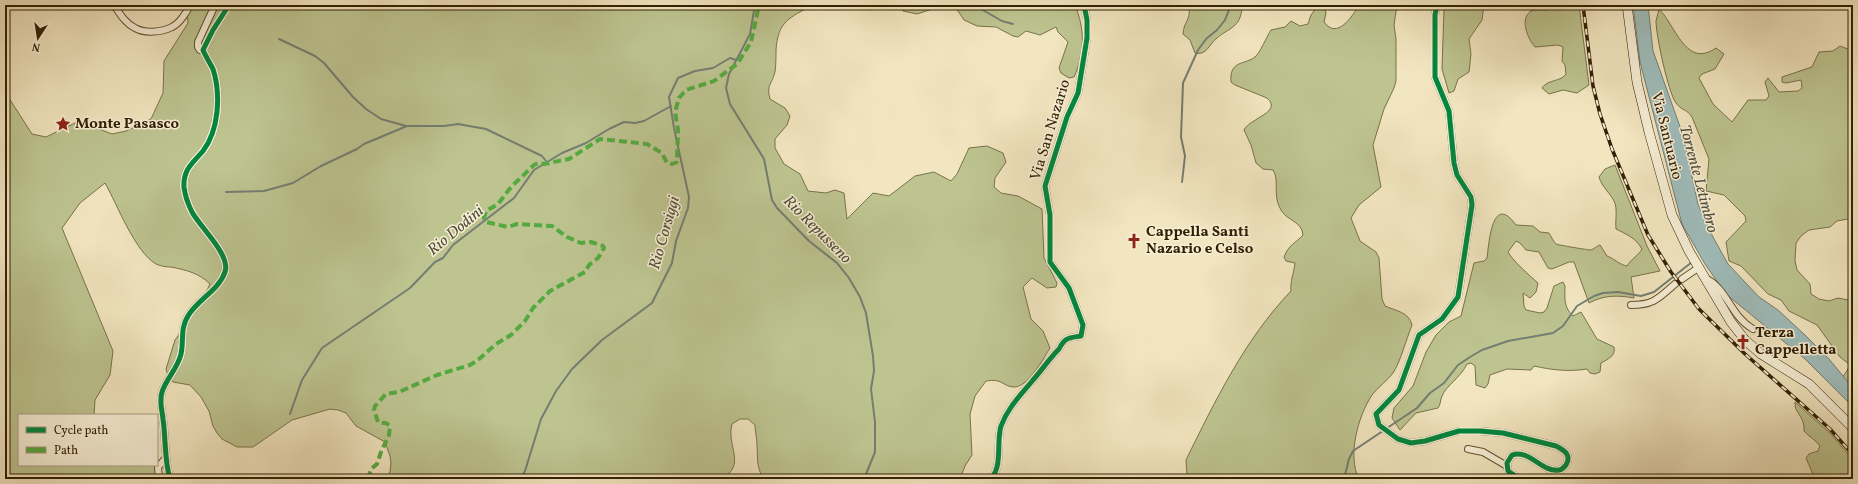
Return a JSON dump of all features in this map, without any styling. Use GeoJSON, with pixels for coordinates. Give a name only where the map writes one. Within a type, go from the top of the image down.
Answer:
{"type":"FeatureCollection","features":[{"type":"Feature","properties":{"kind":"main road","name":"Via Santuario"},"geometry":{"type":"LineString","coordinates":[[1627,5],[1637,82],[1667,198],[1677,228],[1698,268],[1731,322],[1746,340],[1761,354],[1809,384],[1853,428]]}},
{"type":"Feature","properties":{"kind":"street"},"geometry":{"type":"LineString","coordinates":[[114,5],[125,22],[136,29],[153,32],[173,27],[187,11],[190,5]]}},
{"type":"Feature","properties":{"kind":"street"},"geometry":{"type":"LineString","coordinates":[[204,50],[200,50],[198,47],[198,42],[215,5]]}},
{"type":"Feature","properties":{"kind":"street"},"geometry":{"type":"LineString","coordinates":[[170,479],[165,460],[163,417],[160,408],[162,391],[181,355],[182,333],[188,316],[218,282],[225,272],[226,265],[217,246],[192,212],[185,195],[184,178],[186,169],[209,141],[216,125],[217,102],[213,71],[204,50],[213,30],[228,5]]}},
{"type":"Feature","properties":{"kind":"street","name":"Via San Nazario"},"geometry":{"type":"LineString","coordinates":[[991,479],[996,473],[998,443],[1002,426],[1014,402],[1059,349],[1062,341],[1068,337],[1081,336],[1083,325],[1069,288],[1050,262],[1050,215],[1045,186],[1067,117],[1078,93],[1087,38],[1087,20],[1084,5]]}},
{"type":"Feature","properties":{"kind":"street"},"geometry":{"type":"LineString","coordinates":[[1437,5],[1435,15],[1435,77],[1447,104],[1454,162],[1458,175],[1471,197],[1471,220],[1458,297],[1442,319],[1418,335],[1399,390],[1376,414],[1379,425],[1398,439],[1411,443],[1425,441],[1459,431],[1503,433],[1556,446],[1564,450],[1568,456],[1566,465],[1563,469],[1558,470],[1549,468],[1527,456],[1516,454],[1509,458],[1507,466]]}},
{"type":"Feature","properties":{"kind":"street"},"geometry":{"type":"LineString","coordinates":[[1682,279],[1698,268]]}},
{"type":"Feature","properties":{"kind":"street"},"geometry":{"type":"LineString","coordinates":[[1704,278],[1714,282],[1744,324],[1753,328]]}},
{"type":"Feature","properties":{"kind":"street"},"geometry":{"type":"LineString","coordinates":[[1631,305],[1647,305],[1656,301],[1675,284]]}},
{"type":"Feature","properties":{"kind":"street"},"geometry":{"type":"LineString","coordinates":[[1468,449],[1483,452],[1507,466],[1512,474],[1524,479]]}},
{"type":"Feature","properties":{"kind":"street"},"geometry":{"type":"LineString","coordinates":[[159,479],[158,467],[165,460]]}},
{"type":"Feature","properties":{"kind":"green space"},"geometry":{"type":"Polygon","coordinates":[[[186,5],[813,5],[791,17],[782,26],[777,40],[775,72],[770,85],[769,94],[770,99],[785,108],[790,116],[787,125],[775,139],[775,148],[784,164],[800,174],[808,191],[826,193],[835,190],[844,193],[847,219],[873,193],[889,196],[915,176],[934,172],[951,181],[957,174],[969,148],[987,146],[1003,153],[1006,162],[995,178],[994,187],[1001,193],[1018,196],[1042,209],[1044,258],[1057,283],[1056,287],[1047,288],[1032,278],[1023,287],[1031,319],[1043,331],[1050,348],[1034,372],[1024,383],[1013,387],[999,381],[986,381],[975,396],[970,414],[972,455],[965,466],[960,479],[763,479],[759,469],[755,425],[748,419],[740,419],[732,424],[731,432],[735,461],[729,473],[722,479],[385,479],[390,472],[391,463],[385,442],[356,426],[346,413],[338,410],[330,409],[292,420],[253,447],[237,447],[222,439],[213,426],[209,411],[201,397],[190,385],[173,382],[168,376],[166,369],[175,340],[201,303],[210,284],[192,272],[177,268],[165,267],[156,264],[148,258],[127,227],[105,183],[80,203],[62,228],[113,351],[110,375],[95,400],[94,414],[18,414],[18,466],[155,466],[163,479],[5,479],[5,92],[32,134],[46,137],[79,121],[112,134],[126,131],[151,119],[163,93],[164,61],[188,23],[186,5]]]}},
{"type":"Feature","properties":{"kind":"green space"},"geometry":{"type":"Polygon","coordinates":[[[901,5],[945,5],[917,14],[903,11],[901,5]]]}},
{"type":"Feature","properties":{"kind":"green space"},"geometry":{"type":"Polygon","coordinates":[[[950,5],[1075,5],[1081,23],[1082,50],[1078,68],[1074,77],[1069,78],[1061,73],[1059,68],[1068,42],[1058,32],[1056,27],[1040,35],[1026,31],[1018,37],[1013,36],[996,27],[977,26],[964,20],[956,8],[950,5]]]}},
{"type":"Feature","properties":{"kind":"green space"},"geometry":{"type":"Polygon","coordinates":[[[1189,5],[1239,5],[1242,8],[1239,20],[1234,26],[1214,40],[1208,49],[1202,53],[1195,53],[1190,40],[1183,34],[1189,15],[1189,5]]]}},
{"type":"Feature","properties":{"kind":"green space"},"geometry":{"type":"Polygon","coordinates":[[[1359,5],[1397,5],[1394,25],[1396,39],[1396,81],[1384,109],[1373,145],[1381,187],[1359,205],[1351,218],[1360,241],[1376,252],[1379,258],[1382,299],[1385,306],[1408,317],[1412,325],[1396,369],[1372,395],[1362,414],[1354,448],[1354,459],[1359,479],[1190,479],[1187,474],[1186,460],[1208,415],[1232,371],[1259,329],[1291,291],[1295,263],[1286,261],[1284,257],[1290,247],[1303,235],[1300,227],[1284,214],[1278,205],[1275,174],[1273,170],[1263,169],[1256,163],[1251,145],[1244,130],[1252,122],[1268,111],[1271,107],[1271,103],[1267,98],[1231,82],[1232,70],[1238,64],[1255,57],[1271,30],[1285,27],[1291,21],[1300,26],[1308,24],[1311,15],[1317,7],[1325,9],[1326,13],[1324,22],[1329,27],[1334,29],[1339,28],[1344,25],[1359,5]]]}},
{"type":"Feature","properties":{"kind":"green space"},"geometry":{"type":"Polygon","coordinates":[[[1445,5],[1484,5],[1482,20],[1469,39],[1471,54],[1469,72],[1458,79],[1454,91],[1449,93],[1442,69],[1445,5]]]}},
{"type":"Feature","properties":{"kind":"green space"},"geometry":{"type":"Polygon","coordinates":[[[1551,5],[1579,5],[1589,85],[1577,93],[1563,90],[1549,94],[1542,88],[1548,83],[1564,77],[1566,74],[1565,65],[1562,61],[1563,47],[1558,45],[1535,47],[1527,34],[1525,24],[1527,15],[1531,11],[1548,10],[1551,5]]]}},
{"type":"Feature","properties":{"kind":"green space"},"geometry":{"type":"Polygon","coordinates":[[[1659,9],[1689,49],[1697,53],[1706,53],[1716,48],[1724,54],[1715,69],[1702,74],[1699,78],[1713,104],[1732,122],[1748,100],[1766,100],[1769,96],[1765,82],[1768,78],[1779,92],[1798,91],[1802,88],[1801,80],[1786,83],[1782,82],[1782,77],[1812,67],[1819,52],[1833,51],[1840,46],[1853,51],[1853,218],[1837,221],[1830,227],[1809,230],[1801,236],[1796,243],[1795,261],[1797,270],[1810,284],[1811,294],[1819,299],[1829,301],[1838,298],[1853,301],[1853,377],[1847,387],[1839,380],[1845,374],[1850,365],[1840,357],[1817,325],[1789,311],[1781,300],[1768,294],[1741,266],[1729,261],[1726,242],[1746,221],[1745,216],[1724,195],[1706,191],[1709,159],[1692,117],[1676,103],[1670,88],[1660,50],[1656,21],[1659,9]]]}},
{"type":"Feature","properties":{"kind":"green space"},"geometry":{"type":"Polygon","coordinates":[[[1615,165],[1647,246],[1660,271],[1631,277],[1634,298],[1611,296],[1600,298],[1589,303],[1574,262],[1569,262],[1552,269],[1548,268],[1539,252],[1526,250],[1516,241],[1508,252],[1538,283],[1536,292],[1530,298],[1523,293],[1524,306],[1526,310],[1540,313],[1544,312],[1547,308],[1554,286],[1563,282],[1565,286],[1565,302],[1570,313],[1573,316],[1581,312],[1597,339],[1614,347],[1613,355],[1601,363],[1600,372],[1595,374],[1590,373],[1587,369],[1560,370],[1534,366],[1531,370],[1507,369],[1490,375],[1488,384],[1485,388],[1476,385],[1475,366],[1471,363],[1467,364],[1444,392],[1438,408],[1416,413],[1400,430],[1392,418],[1394,408],[1413,386],[1426,352],[1436,335],[1449,322],[1461,316],[1474,263],[1484,261],[1487,258],[1491,232],[1497,217],[1502,214],[1508,216],[1516,225],[1533,226],[1540,232],[1549,233],[1558,245],[1591,250],[1600,245],[1607,256],[1627,266],[1641,251],[1642,249],[1640,245],[1634,239],[1616,229],[1615,204],[1599,177],[1605,169],[1615,165]]]}},
{"type":"Feature","properties":{"kind":"green space"},"geometry":{"type":"Polygon","coordinates":[[[1795,402],[1830,433],[1853,460],[1853,479],[1815,479],[1806,458],[1809,454],[1818,451],[1820,446],[1804,431],[1803,421],[1796,409],[1795,402]]]}},
{"type":"Feature","properties":{"kind":"water"},"geometry":{"type":"Polygon","coordinates":[[[1633,5],[1648,5],[1653,51],[1683,135],[1698,204],[1713,237],[1728,264],[1759,297],[1778,310],[1805,335],[1829,359],[1853,388],[1853,407],[1805,359],[1726,294],[1705,264],[1682,224],[1640,62],[1633,5]]]}},
{"type":"Feature","properties":{"kind":"waterway","name":"Rio Repusseno"},"geometry":{"type":"LineString","coordinates":[[755,5],[750,34],[729,74],[726,88],[730,104],[764,159],[772,200],[777,208],[809,241],[837,263],[849,278],[860,297],[866,313],[874,371],[871,389],[875,422],[875,452],[864,479]]}},
{"type":"Feature","properties":{"kind":"waterway"},"geometry":{"type":"LineString","coordinates":[[974,5],[1002,21],[1013,24]]}},
{"type":"Feature","properties":{"kind":"waterway"},"geometry":{"type":"LineString","coordinates":[[1182,182],[1185,156],[1181,137],[1183,83],[1198,50],[1206,39],[1217,30],[1225,20],[1231,5]]}},
{"type":"Feature","properties":{"kind":"waterway"},"geometry":{"type":"LineString","coordinates":[[279,39],[315,56],[324,63],[353,97],[366,109],[381,119],[406,126]]}},
{"type":"Feature","properties":{"kind":"waterway","name":"Rio Corsiggi"},"geometry":{"type":"LineString","coordinates":[[520,479],[525,471],[541,419],[556,391],[572,369],[602,340],[652,303],[672,263],[676,241],[688,208],[689,197],[669,97],[678,78],[695,71],[713,68],[730,58],[736,60]]}},
{"type":"Feature","properties":{"kind":"waterway","name":"Rio Dodini"},"geometry":{"type":"LineString","coordinates":[[290,414],[302,380],[322,348],[410,288],[435,262],[443,258],[453,245],[514,198],[534,170],[562,153],[586,143],[609,129],[624,122],[635,123],[644,121],[671,106]]}},
{"type":"Feature","properties":{"kind":"waterway"},"geometry":{"type":"LineString","coordinates":[[226,192],[264,191],[293,183],[321,166],[357,149],[364,144],[407,126],[444,126],[458,124],[486,129],[542,156],[546,161]]}},
{"type":"Feature","properties":{"kind":"waterway"},"geometry":{"type":"LineString","coordinates":[[1344,479],[1349,459],[1353,451],[1417,408],[1430,393],[1444,383],[1458,365],[1470,357],[1482,350],[1508,341],[1553,333],[1563,326],[1577,306],[1594,296],[1603,293],[1618,292],[1641,296],[1654,292],[1692,262]]}},
{"type":"Feature","properties":{"kind":"railway"},"geometry":{"type":"LineString","coordinates":[[1583,5],[1593,86],[1600,114],[1612,149],[1648,235],[1671,272],[1699,309],[1745,354],[1830,429],[1853,455]]}},
{"type":"Feature","properties":{"kind":"marked path"},"geometry":{"type":"LineString","coordinates":[[368,479],[371,469],[377,464],[389,435],[390,426],[386,423],[378,422],[374,410],[375,406],[386,394],[399,392],[437,375],[470,365],[478,360],[496,344],[511,335],[525,321],[533,308],[550,291],[585,272],[589,265],[598,258],[604,248],[603,246],[591,242],[581,243],[567,237],[552,226],[517,224],[508,227],[486,222],[484,218],[486,211],[498,204],[511,187],[534,165],[538,163],[544,164],[569,159],[600,139],[647,144],[662,153],[667,163],[672,164],[677,162],[678,130],[675,112],[679,98],[686,90],[714,81],[737,64],[751,42],[759,5]]}},
{"type":"Feature","properties":{"kind":"cycle path"},"geometry":{"type":"LineString","coordinates":[[170,479],[161,406],[162,392],[175,369],[181,354],[183,330],[186,321],[192,310],[218,284],[225,272],[226,265],[224,258],[214,241],[192,212],[185,194],[184,181],[187,171],[203,151],[208,142],[215,122],[218,100],[216,79],[213,69],[203,50],[213,30],[229,5]]}},
{"type":"Feature","properties":{"kind":"cycle path"},"geometry":{"type":"LineString","coordinates":[[991,479],[997,467],[1001,426],[1007,413],[1063,342],[1070,338],[1081,336],[1083,325],[1069,288],[1050,262],[1050,215],[1045,186],[1067,117],[1078,93],[1087,38],[1087,20],[1084,5]]}},
{"type":"Feature","properties":{"kind":"cycle path"},"geometry":{"type":"LineString","coordinates":[[1437,5],[1435,15],[1435,77],[1449,111],[1454,163],[1457,175],[1471,197],[1472,205],[1458,297],[1442,319],[1419,335],[1399,390],[1376,414],[1379,425],[1398,439],[1411,443],[1425,441],[1459,431],[1480,431],[1503,433],[1556,446],[1562,449],[1568,456],[1568,461],[1561,470],[1553,470],[1525,455],[1512,455],[1507,463],[1508,471],[1517,477],[1524,479]]}},
{"type":"Feature","properties":{"kind":"place","name":"Monte Pasasco"},"geometry":{"type":"Point","coordinates":[63,124]}},
{"type":"Feature","properties":{"kind":"place","name":"Cappella Santi Nazario e Celso"},"geometry":{"type":"Point","coordinates":[1134,241]}},
{"type":"Feature","properties":{"kind":"place","name":"Terza Cappelletta"},"geometry":{"type":"Point","coordinates":[1743,342]}},
{"type":"Feature","properties":{"kind":"water label","name":"Torrente Letimbro"},"geometry":{"type":"Point","coordinates":[1698,179]}}]}
